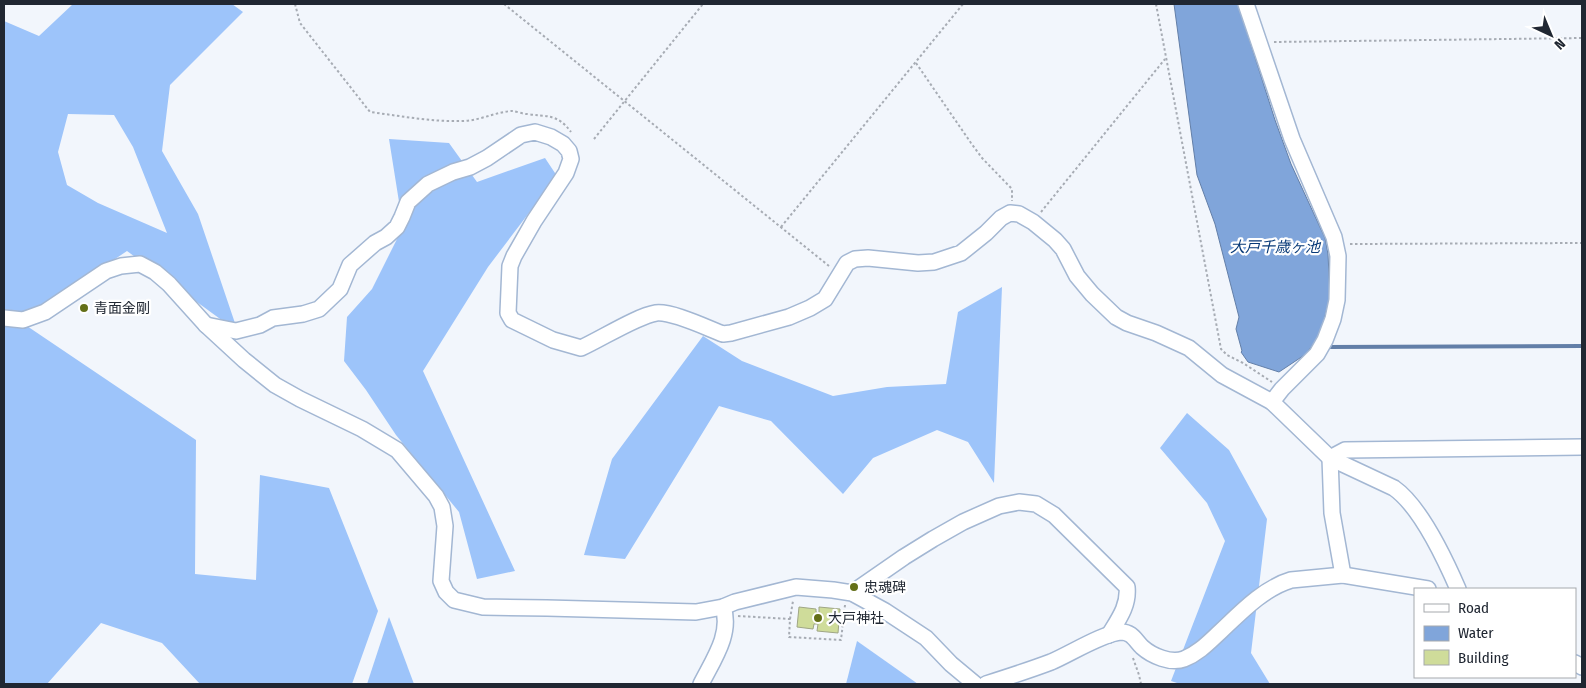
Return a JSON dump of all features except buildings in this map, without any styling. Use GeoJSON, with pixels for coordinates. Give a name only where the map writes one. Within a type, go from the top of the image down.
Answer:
{"type":"FeatureCollection","features":[{"type":"Feature","properties":{"kind":"street"},"geometry":{"type":"LineString","coordinates":[[1246,4],[1292,140],[1336,244],[1338,256],[1337,300],[1333,319],[1325,340],[1317,354],[1282,389],[1272,402]]}},
{"type":"Feature","properties":{"kind":"street"},"geometry":{"type":"LineString","coordinates":[[206,325],[236,331],[260,325],[273,318],[303,314],[319,309],[340,289],[350,265],[396,227],[408,202],[428,184],[453,172],[470,167],[521,135],[535,132],[551,137],[563,144],[569,151],[571,160],[566,173],[534,221],[514,256],[510,266],[508,313],[512,320],[553,340],[581,348],[642,317],[657,313],[669,315],[723,334],[789,317],[825,299],[840,272],[847,263],[855,259],[868,258],[918,263],[934,262],[961,253],[1000,218],[1010,213],[1019,214],[1033,222],[1055,240],[1063,249],[1077,276],[1092,294],[1116,317],[1127,323],[1156,332],[1189,348],[1222,375],[1272,402],[1330,458],[1400,492],[1425,525],[1450,570],[1458,588]]}},
{"type":"Feature","properties":{"kind":"street"},"geometry":{"type":"LineString","coordinates":[[4,318],[22,320],[45,312],[106,271],[120,266],[140,264],[155,272],[169,284],[206,325],[275,385],[362,429],[397,450],[436,496],[442,507],[445,526],[442,581],[446,592],[454,600],[482,607],[696,612],[725,611],[735,602],[796,587],[852,593],[885,611],[926,638],[951,664],[975,684]]}},
{"type":"Feature","properties":{"kind":"street"},"geometry":{"type":"LineString","coordinates":[[1330,458],[1345,450],[1582,447]]}},
{"type":"Feature","properties":{"kind":"street"},"geometry":{"type":"LineString","coordinates":[[1330,458],[1332,513],[1343,575]]}},
{"type":"Feature","properties":{"kind":"street"},"geometry":{"type":"LineString","coordinates":[[852,593],[904,557],[963,522],[999,506],[1019,502],[1036,504],[1054,515],[1127,587],[1128,594],[1125,610],[1109,635]]}},
{"type":"Feature","properties":{"kind":"street"},"geometry":{"type":"LineString","coordinates":[[986,684],[1052,662],[1109,635],[1121,632],[1129,633],[1149,652],[1172,660],[1182,660],[1198,652],[1257,600],[1284,582],[1291,580],[1343,575],[1422,588]]}},
{"type":"Feature","properties":{"kind":"street"},"geometry":{"type":"LineString","coordinates":[[701,684],[724,638],[725,611]]}},
{"type":"Feature","properties":{"kind":"path"},"geometry":{"type":"LineString","coordinates":[[295,4],[300,23],[370,112],[424,120],[464,122],[513,111],[521,114],[545,115],[555,118],[568,128],[572,134]]}},
{"type":"Feature","properties":{"kind":"path"},"geometry":{"type":"LineString","coordinates":[[504,4],[625,100],[824,263],[840,272]]}},
{"type":"Feature","properties":{"kind":"path"},"geometry":{"type":"LineString","coordinates":[[594,139],[703,4]]}},
{"type":"Feature","properties":{"kind":"path"},"geometry":{"type":"LineString","coordinates":[[781,227],[963,4]]}},
{"type":"Feature","properties":{"kind":"path"},"geometry":{"type":"LineString","coordinates":[[1156,4],[1221,349],[1226,355],[1282,389]]}},
{"type":"Feature","properties":{"kind":"path"},"geometry":{"type":"LineString","coordinates":[[1259,42],[1582,38]]}},
{"type":"Feature","properties":{"kind":"path"},"geometry":{"type":"LineString","coordinates":[[1033,222],[1166,58]]}},
{"type":"Feature","properties":{"kind":"path"},"geometry":{"type":"LineString","coordinates":[[916,62],[982,158],[1012,189],[1010,213]]}},
{"type":"Feature","properties":{"kind":"path"},"geometry":{"type":"LineString","coordinates":[[1336,244],[1582,242]]}},
{"type":"Feature","properties":{"kind":"path"},"geometry":{"type":"LineString","coordinates":[[792,601],[789,637],[841,640],[846,605],[838,605]]}},
{"type":"Feature","properties":{"kind":"path"},"geometry":{"type":"LineString","coordinates":[[725,611],[790,619]]}},
{"type":"Feature","properties":{"kind":"shaded area"},"geometry":{"type":"Polygon","coordinates":[[[73,4],[232,4],[243,12],[170,85],[162,151],[198,214],[238,332],[127,251],[21,322],[196,440],[195,574],[256,580],[260,475],[329,488],[378,611],[352,684],[200,684],[162,643],[101,623],[47,684],[4,684],[4,21],[39,36],[73,4]],[[68,114],[58,152],[67,185],[98,203],[167,233],[133,147],[114,115],[68,114]]]}},
{"type":"Feature","properties":{"kind":"shaded area"},"geometry":{"type":"Polygon","coordinates":[[[389,139],[449,143],[477,182],[545,158],[557,176],[488,267],[423,371],[515,571],[477,579],[459,512],[396,435],[344,361],[347,317],[372,289],[403,227],[389,139]]]}},
{"type":"Feature","properties":{"kind":"shaded area"},"geometry":{"type":"Polygon","coordinates":[[[1002,287],[994,483],[968,442],[937,430],[873,458],[843,494],[771,421],[719,406],[625,559],[584,555],[612,459],[703,336],[742,361],[833,396],[887,387],[946,384],[958,312],[1002,287]]]}},
{"type":"Feature","properties":{"kind":"shaded area"},"geometry":{"type":"Polygon","coordinates":[[[1187,413],[1229,450],[1267,519],[1251,653],[1270,684],[1180,684],[1171,681],[1225,541],[1207,503],[1160,448],[1187,413]]]}},
{"type":"Feature","properties":{"kind":"shaded area"},"geometry":{"type":"Polygon","coordinates":[[[389,617],[414,684],[367,684],[389,617]]]}},
{"type":"Feature","properties":{"kind":"shaded area"},"geometry":{"type":"Polygon","coordinates":[[[857,641],[918,684],[846,684],[857,641]]]}},
{"type":"Feature","properties":{"kind":"water","name":"大戸千歳ヶ池"},"geometry":{"type":"Polygon","coordinates":[[[1174,4],[1238,4],[1291,164],[1325,238],[1328,254],[1330,297],[1320,335],[1306,354],[1279,372],[1248,362],[1241,352],[1236,329],[1239,317],[1215,224],[1197,175],[1174,4]]]}},
{"type":"Feature","properties":{"kind":"waterway"},"geometry":{"type":"LineString","coordinates":[[1327,347],[1582,346]]}},
{"type":"Feature","properties":{"kind":"place","name":"青面金剛"},"geometry":{"type":"Point","coordinates":[84,308]}},
{"type":"Feature","properties":{"kind":"place","name":"忠魂碑"},"geometry":{"type":"Point","coordinates":[854,587]}},
{"type":"Feature","properties":{"kind":"place","name":"大戸神社"},"geometry":{"type":"Point","coordinates":[818,618]}}]}
